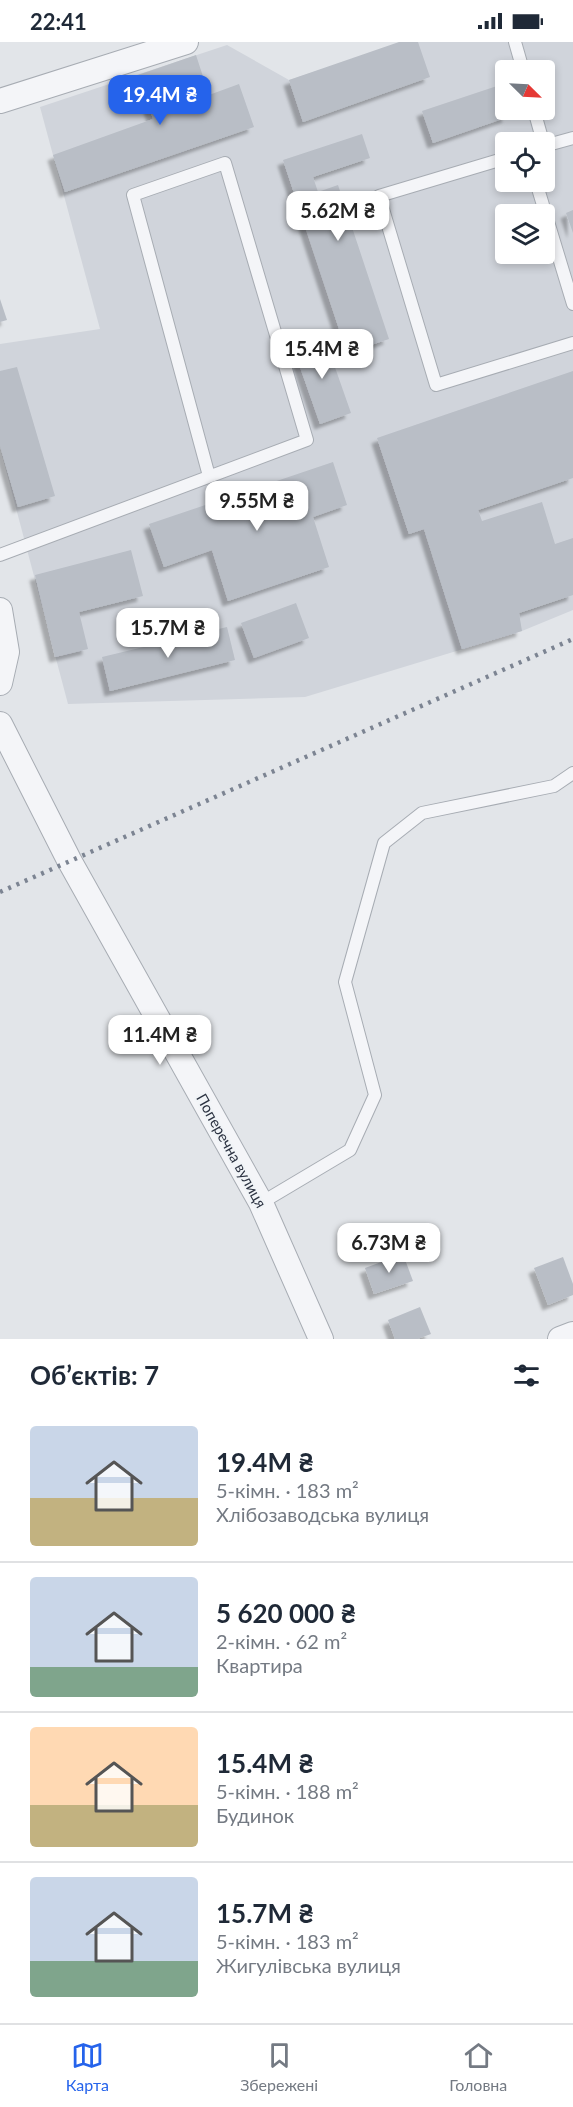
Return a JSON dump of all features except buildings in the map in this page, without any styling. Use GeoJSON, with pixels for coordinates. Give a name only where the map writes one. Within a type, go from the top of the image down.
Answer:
{"type":"FeatureCollection","features":[{"type":"Feature","properties":{"kind":"street"},"geometry":{"type":"LineString","coordinates":[[0,101],[186,42]]}},
{"type":"Feature","properties":{"kind":"street"},"geometry":{"type":"LineString","coordinates":[[0,610],[7,652],[0,683]]}},
{"type":"Feature","properties":{"kind":"street","name":"Поперечна вулиця"},"geometry":{"type":"LineString","coordinates":[[0,724],[27,780],[261,1203],[321,1339]]}},
{"type":"Feature","properties":{"kind":"street"},"geometry":{"type":"LineString","coordinates":[[560,1339],[573,1334]]}},
{"type":"Feature","properties":{"kind":"lane"},"geometry":{"type":"LineString","coordinates":[[515,42],[520,60]]}},
{"type":"Feature","properties":{"kind":"lane"},"geometry":{"type":"LineString","coordinates":[[555,142],[573,138]]}},
{"type":"Feature","properties":{"kind":"lane"},"geometry":{"type":"LineString","coordinates":[[495,161],[379,196],[436,385],[573,343]]}},
{"type":"Feature","properties":{"kind":"lane"},"geometry":{"type":"LineString","coordinates":[[0,555],[307,440],[225,164],[133,195],[209,476]]}},
{"type":"Feature","properties":{"kind":"lane"},"geometry":{"type":"LineString","coordinates":[[539,192],[573,304]]}},
{"type":"Feature","properties":{"kind":"lane"},"geometry":{"type":"LineString","coordinates":[[261,1203],[350,1150],[375,1095],[345,982],[384,843],[422,813],[554,786],[573,772]]}},
{"type":"Feature","properties":{"kind":"shaded area"},"geometry":{"type":"Polygon","coordinates":[[[406,42],[573,42],[573,610],[522,631],[305,697],[68,704],[0,448],[0,344],[100,329],[40,107],[227,45],[289,80],[406,42]]]}},
{"type":"Feature","properties":{"kind":"railway"},"geometry":{"type":"LineString","coordinates":[[0,892],[573,639]]}}]}
